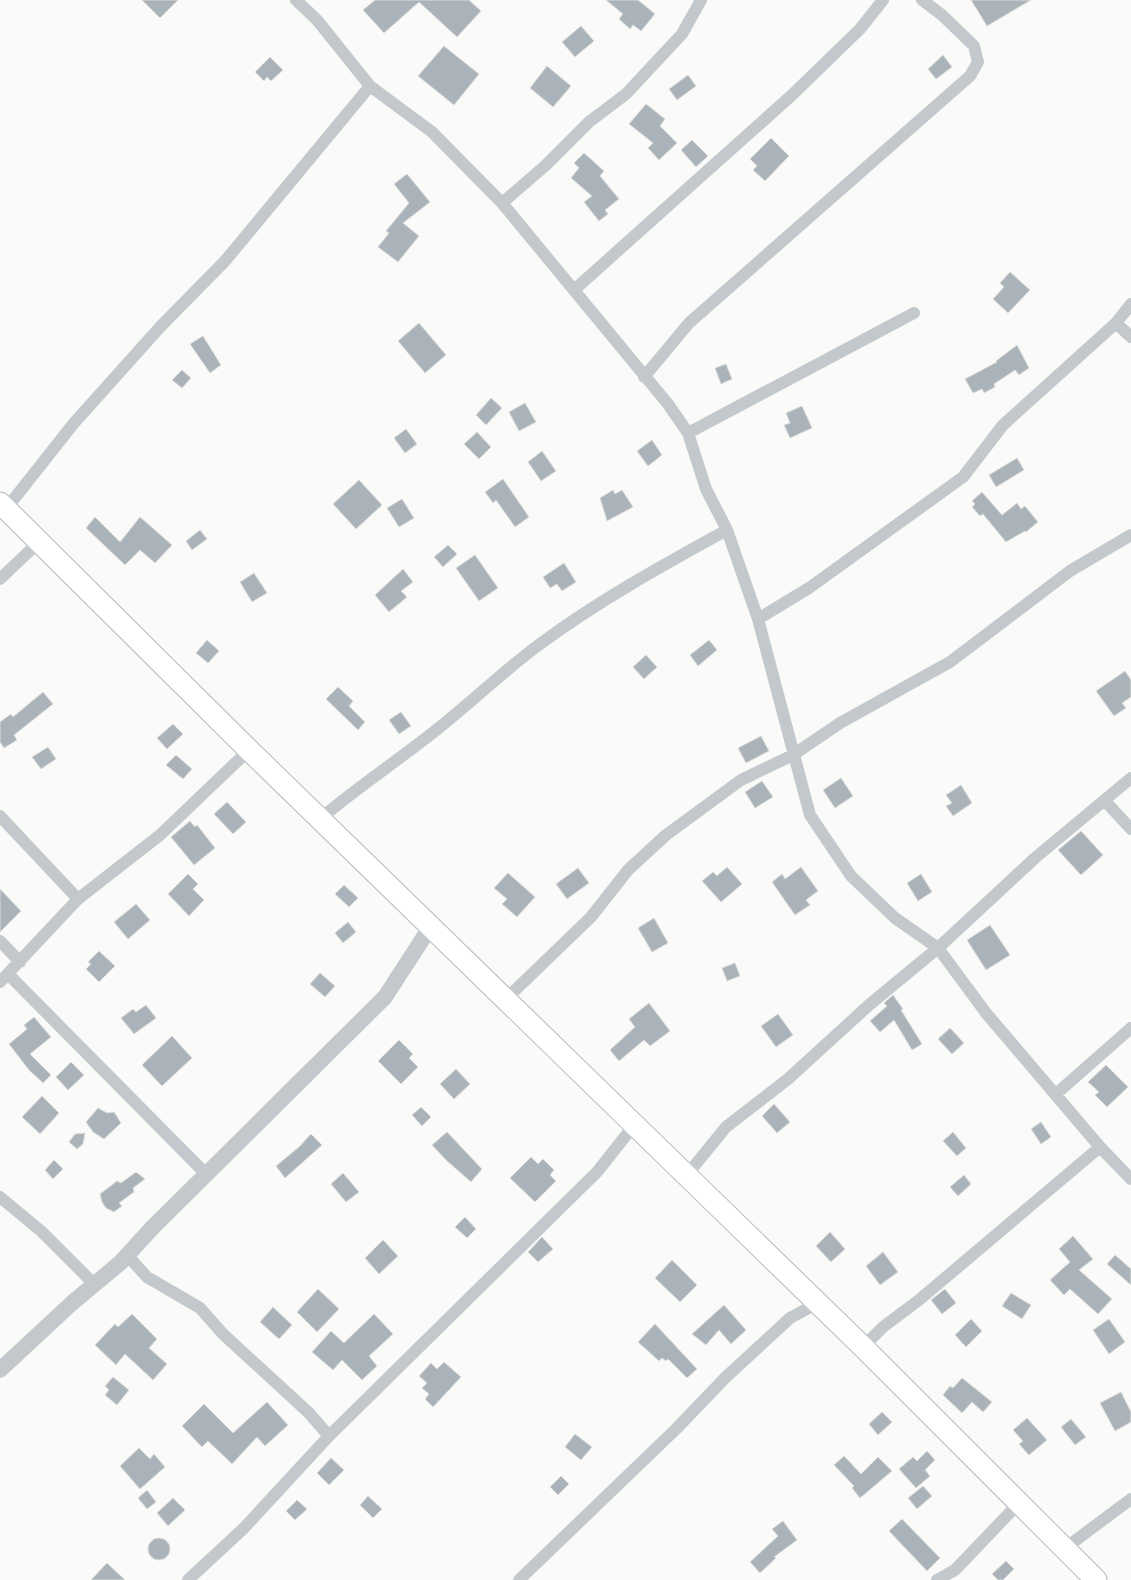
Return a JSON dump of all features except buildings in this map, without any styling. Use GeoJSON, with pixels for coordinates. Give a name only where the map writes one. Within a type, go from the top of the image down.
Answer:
{"type":"FeatureCollection","features":[{"type":"Feature","properties":{"kind":"main road"},"geometry":{"type":"LineString","coordinates":[[3,506],[249,750],[507,998],[686,1176],[863,1347],[1096,1580]]}},
{"type":"Feature","properties":{"kind":"street"},"geometry":{"type":"LineString","coordinates":[[296,0],[317,20],[370,86],[432,132],[502,203],[668,404],[688,433],[706,489],[727,530],[758,619],[810,815],[851,876],[895,918],[938,948],[986,1012],[1100,1147],[1131,1179]]}},
{"type":"Feature","properties":{"kind":"street"},"geometry":{"type":"LineString","coordinates":[[502,203],[546,165],[589,122],[626,94],[682,34],[701,0]]}},
{"type":"Feature","properties":{"kind":"street"},"geometry":{"type":"LineString","coordinates":[[574,290],[792,95],[860,30],[883,0]]}},
{"type":"Feature","properties":{"kind":"street"},"geometry":{"type":"LineString","coordinates":[[644,377],[690,323],[970,76],[978,62],[974,46],[942,15],[922,0]]}},
{"type":"Feature","properties":{"kind":"street"},"geometry":{"type":"LineString","coordinates":[[3,506],[161,326],[225,261],[370,86]]}},
{"type":"Feature","properties":{"kind":"street"},"geometry":{"type":"LineString","coordinates":[[758,619],[809,588],[963,477],[1003,425],[1116,323],[1131,304]]}},
{"type":"Feature","properties":{"kind":"street"},"geometry":{"type":"LineString","coordinates":[[688,433],[914,313]]}},
{"type":"Feature","properties":{"kind":"street"},"geometry":{"type":"LineString","coordinates":[[1116,323],[1131,338]]}},
{"type":"Feature","properties":{"kind":"street"},"geometry":{"type":"LineString","coordinates":[[321,818],[357,788],[434,732],[541,643],[594,607],[665,564],[727,530]]}},
{"type":"Feature","properties":{"kind":"street"},"geometry":{"type":"LineString","coordinates":[[507,998],[591,917],[628,870],[666,835],[740,780],[793,755],[840,723],[950,662],[1070,571],[1131,535]]}},
{"type":"Feature","properties":{"kind":"street"},"geometry":{"type":"LineString","coordinates":[[0,579],[40,541]]}},
{"type":"Feature","properties":{"kind":"street"},"geometry":{"type":"LineString","coordinates":[[207,1176],[4,978],[78,899],[160,835],[249,750]]}},
{"type":"Feature","properties":{"kind":"street"},"geometry":{"type":"LineString","coordinates":[[686,1176],[726,1127],[788,1079],[869,1005],[938,948],[1035,858],[1131,778]]}},
{"type":"Feature","properties":{"kind":"street"},"geometry":{"type":"LineString","coordinates":[[1105,801],[1131,829]]}},
{"type":"Feature","properties":{"kind":"street"},"geometry":{"type":"LineString","coordinates":[[0,816],[78,899]]}},
{"type":"Feature","properties":{"kind":"street"},"geometry":{"type":"LineString","coordinates":[[0,1370],[127,1255],[385,997],[431,926]]}},
{"type":"Feature","properties":{"kind":"street"},"geometry":{"type":"LineString","coordinates":[[0,941],[20,962]]}},
{"type":"Feature","properties":{"kind":"street"},"geometry":{"type":"LineString","coordinates":[[1056,1094],[1131,1028]]}},
{"type":"Feature","properties":{"kind":"street"},"geometry":{"type":"LineString","coordinates":[[188,1580],[244,1528],[329,1436],[597,1172],[635,1124]]}},
{"type":"Feature","properties":{"kind":"street"},"geometry":{"type":"LineString","coordinates":[[863,1347],[883,1327],[919,1300],[1100,1147]]}},
{"type":"Feature","properties":{"kind":"street"},"geometry":{"type":"LineString","coordinates":[[0,1197],[41,1231],[94,1284]]}},
{"type":"Feature","properties":{"kind":"street"},"geometry":{"type":"LineString","coordinates":[[127,1255],[147,1277],[200,1308],[223,1334],[309,1413],[329,1436]]}},
{"type":"Feature","properties":{"kind":"street"},"geometry":{"type":"LineString","coordinates":[[519,1580],[676,1429],[733,1370],[790,1318],[818,1303]]}},
{"type":"Feature","properties":{"kind":"street"},"geometry":{"type":"LineString","coordinates":[[1064,1549],[1131,1499]]}},
{"type":"Feature","properties":{"kind":"street"},"geometry":{"type":"LineString","coordinates":[[938,1580],[955,1570],[1019,1503]]}}]}
